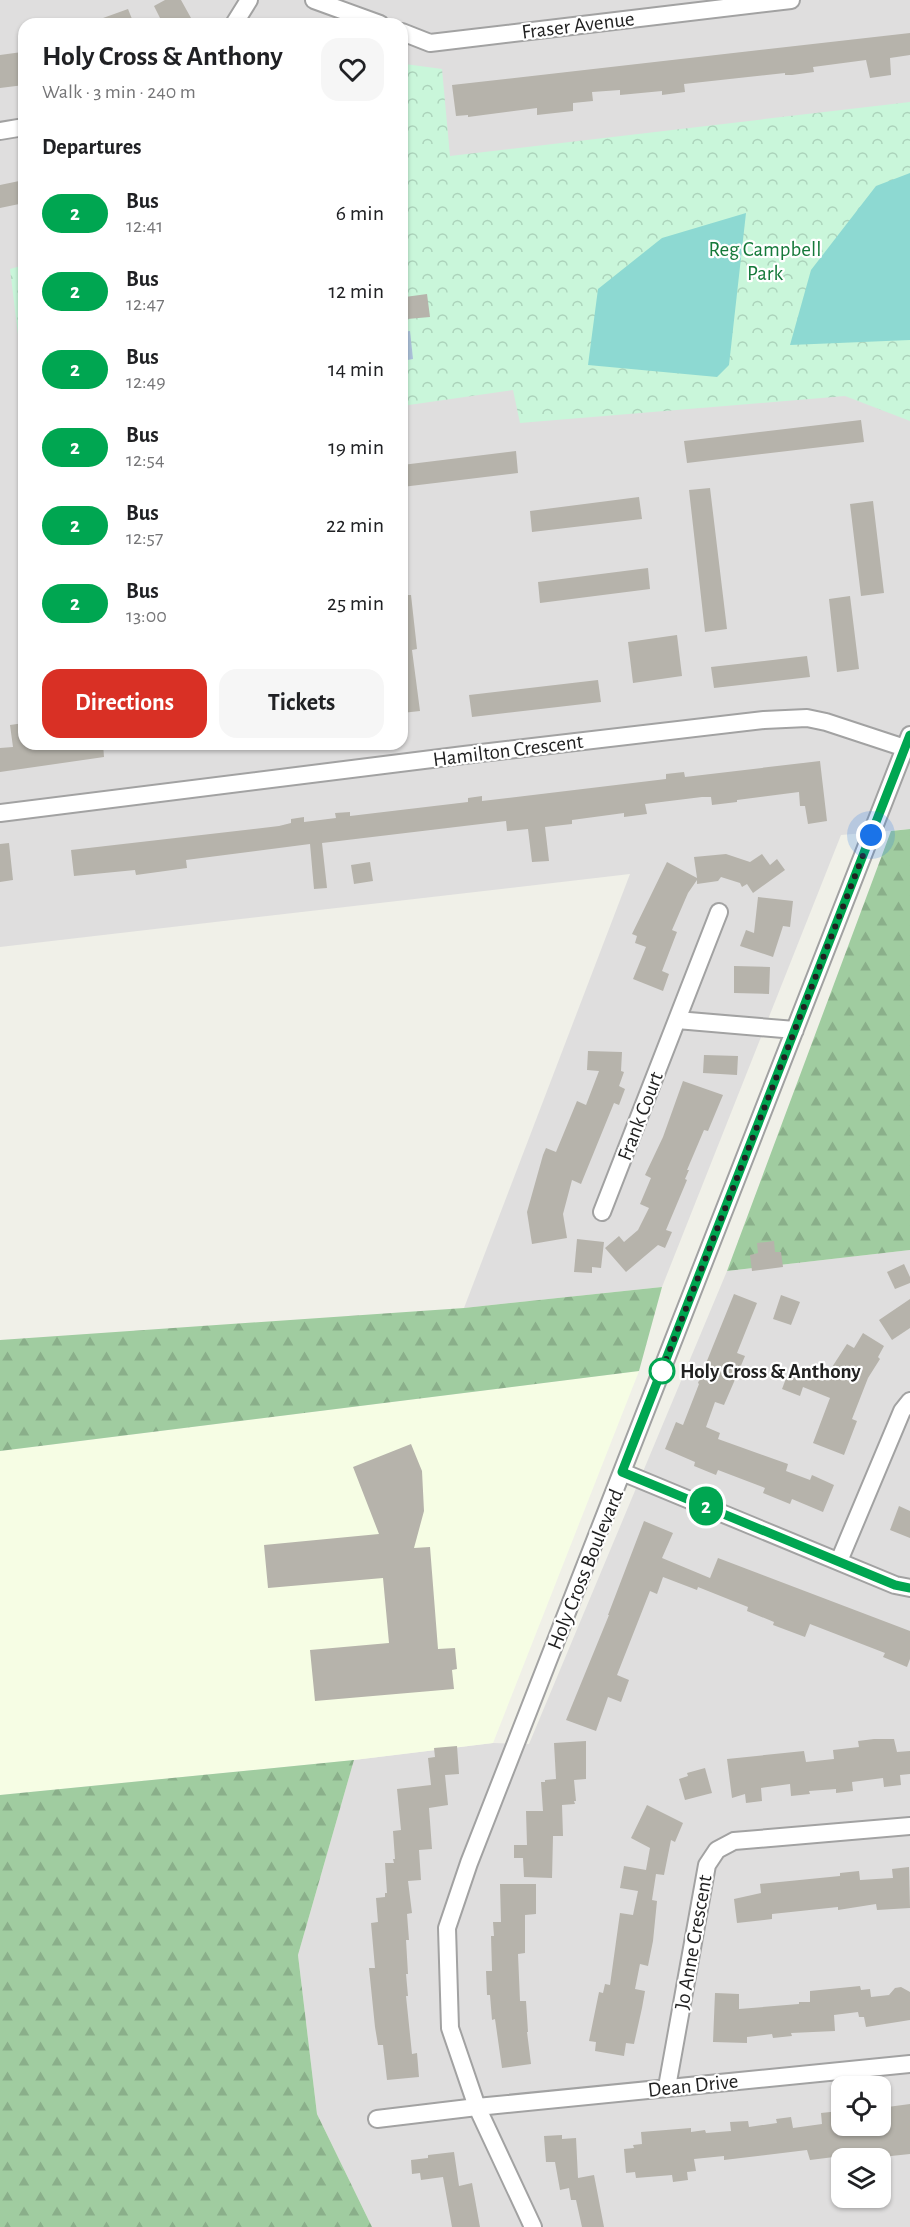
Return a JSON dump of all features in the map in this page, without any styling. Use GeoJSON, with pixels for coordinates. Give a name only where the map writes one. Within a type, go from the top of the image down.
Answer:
{"type":"FeatureCollection","features":[{"type":"Feature","properties":{"kind":"street"},"geometry":{"type":"LineString","coordinates":[[238,18],[249,0]]}},
{"type":"Feature","properties":{"kind":"street"},"geometry":{"type":"LineString","coordinates":[[314,0],[364,18]]}},
{"type":"Feature","properties":{"kind":"street","name":"Fraser Avenue"},"geometry":{"type":"LineString","coordinates":[[408,34],[430,43],[791,0]]}},
{"type":"Feature","properties":{"kind":"street"},"geometry":{"type":"LineString","coordinates":[[0,131],[18,129]]}},
{"type":"Feature","properties":{"kind":"street","name":"Hamilton Crescent"},"geometry":{"type":"LineString","coordinates":[[0,813],[764,720],[807,718],[907,742]]}},
{"type":"Feature","properties":{"kind":"street","name":"Holy Cross Boulevard"},"geometry":{"type":"LineString","coordinates":[[533,2227],[477,2106],[450,2028],[447,1928],[469,1863],[907,742]]}},
{"type":"Feature","properties":{"kind":"street","name":"Frank Court"},"geometry":{"type":"LineString","coordinates":[[602,1212],[719,912]]}},
{"type":"Feature","properties":{"kind":"street"},"geometry":{"type":"LineString","coordinates":[[676,1020],[795,1030]]}},
{"type":"Feature","properties":{"kind":"street"},"geometry":{"type":"LineString","coordinates":[[839,1561],[902,1411],[910,1401]]}},
{"type":"Feature","properties":{"kind":"street"},"geometry":{"type":"LineString","coordinates":[[622,1472],[895,1585],[910,1588]]}},
{"type":"Feature","properties":{"kind":"street","name":"Jo Anne Crescent"},"geometry":{"type":"LineString","coordinates":[[667,2087],[707,1865],[715,1852],[734,1841],[910,1826]]}},
{"type":"Feature","properties":{"kind":"street","name":"Dean Drive"},"geometry":{"type":"LineString","coordinates":[[377,2119],[477,2106],[910,2064]]}},
{"type":"Feature","properties":{"kind":"shaded area"},"geometry":{"type":"Polygon","coordinates":[[[0,0],[910,0],[910,829],[841,835],[662,1287],[464,1308],[630,874],[0,947],[0,0]]]}},
{"type":"Feature","properties":{"kind":"shaded area"},"geometry":{"type":"Polygon","coordinates":[[[910,173],[910,340],[790,345],[811,270],[876,186],[910,173]]]}},
{"type":"Feature","properties":{"kind":"shaded area"},"geometry":{"type":"Polygon","coordinates":[[[746,213],[729,365],[717,377],[588,365],[598,289],[662,238],[746,213]]]}},
{"type":"Feature","properties":{"kind":"shaded area"},"geometry":{"type":"Polygon","coordinates":[[[408,331],[410,331],[413,359],[408,360],[408,331]]]}},
{"type":"Feature","properties":{"kind":"shaded area"},"geometry":{"type":"Polygon","coordinates":[[[910,1250],[910,2227],[372,2227],[317,2114],[298,1955],[354,1760],[493,1743],[529,1744],[727,1271],[910,1250]]]}},
{"type":"Feature","properties":{"kind":"shaded area"},"geometry":{"type":"Polygon","coordinates":[[[639,1371],[493,1743],[354,1760],[0,1795],[0,1451],[639,1371]]]}},
{"type":"Feature","properties":{"kind":"green space","name":"Reg Campbell Park"},"geometry":{"type":"Polygon","coordinates":[[[408,64],[442,69],[450,156],[910,102],[910,421],[845,396],[520,423],[513,390],[408,405],[408,64]]]}},
{"type":"Feature","properties":{"kind":"green space"},"geometry":{"type":"Polygon","coordinates":[[[18,267],[18,335],[10,269],[18,267]]]}},
{"type":"Feature","properties":{"kind":"green space"},"geometry":{"type":"Polygon","coordinates":[[[910,829],[910,1250],[727,1271],[891,831],[910,829]]]}},
{"type":"Feature","properties":{"kind":"green space"},"geometry":{"type":"Polygon","coordinates":[[[662,1287],[639,1371],[0,1451],[0,1340],[464,1308],[662,1287]]]}},
{"type":"Feature","properties":{"kind":"green space"},"geometry":{"type":"Polygon","coordinates":[[[354,1760],[298,1955],[317,2114],[372,2227],[0,2227],[0,1795],[354,1760]]]}},
{"type":"Feature","properties":{"kind":"building"},"geometry":{"type":"Polygon","coordinates":[[[165,0],[181,0],[191,18],[160,18],[154,6],[165,0]]]}},
{"type":"Feature","properties":{"kind":"building"},"geometry":{"type":"Polygon","coordinates":[[[128,9],[132,18],[103,18],[128,9]]]}},
{"type":"Feature","properties":{"kind":"building"},"geometry":{"type":"Polygon","coordinates":[[[910,33],[910,55],[890,58],[891,75],[870,78],[866,60],[813,67],[814,72],[792,75],[785,75],[785,73],[684,84],[685,92],[662,95],[662,91],[620,95],[620,90],[592,92],[593,101],[573,103],[573,111],[537,115],[537,108],[468,117],[468,115],[456,116],[452,85],[910,33]]]}},
{"type":"Feature","properties":{"kind":"building"},"geometry":{"type":"Polygon","coordinates":[[[18,53],[18,86],[0,88],[0,55],[18,53]]]}},
{"type":"Feature","properties":{"kind":"building"},"geometry":{"type":"Polygon","coordinates":[[[18,181],[18,204],[0,208],[0,185],[18,181]]]}},
{"type":"Feature","properties":{"kind":"building"},"geometry":{"type":"Polygon","coordinates":[[[427,294],[430,317],[408,319],[408,297],[427,294]]]}},
{"type":"Feature","properties":{"kind":"building"},"geometry":{"type":"Polygon","coordinates":[[[861,420],[864,442],[687,463],[684,441],[861,420]]]}},
{"type":"Feature","properties":{"kind":"building"},"geometry":{"type":"Polygon","coordinates":[[[516,451],[518,473],[408,486],[408,464],[516,451]]]}},
{"type":"Feature","properties":{"kind":"building"},"geometry":{"type":"Polygon","coordinates":[[[710,488],[727,629],[705,632],[689,490],[710,488]]]}},
{"type":"Feature","properties":{"kind":"building"},"geometry":{"type":"Polygon","coordinates":[[[639,497],[642,519],[532,532],[530,511],[639,497]]]}},
{"type":"Feature","properties":{"kind":"building"},"geometry":{"type":"Polygon","coordinates":[[[873,501],[884,593],[861,596],[850,504],[873,501]]]}},
{"type":"Feature","properties":{"kind":"building"},"geometry":{"type":"Polygon","coordinates":[[[648,568],[650,589],[540,603],[538,582],[648,568]]]}},
{"type":"Feature","properties":{"kind":"building"},"geometry":{"type":"Polygon","coordinates":[[[408,595],[411,595],[417,649],[412,650],[420,711],[408,712],[408,595]]]}},
{"type":"Feature","properties":{"kind":"building"},"geometry":{"type":"Polygon","coordinates":[[[850,596],[859,669],[837,672],[829,599],[850,596]]]}},
{"type":"Feature","properties":{"kind":"building"},"geometry":{"type":"Polygon","coordinates":[[[677,635],[682,676],[633,683],[628,642],[677,635]]]}},
{"type":"Feature","properties":{"kind":"building"},"geometry":{"type":"Polygon","coordinates":[[[807,656],[810,677],[714,688],[711,667],[807,656]]]}},
{"type":"Feature","properties":{"kind":"building"},"geometry":{"type":"Polygon","coordinates":[[[598,680],[601,702],[472,717],[469,695],[598,680]]]}},
{"type":"Feature","properties":{"kind":"building"},"geometry":{"type":"Polygon","coordinates":[[[18,724],[18,750],[103,750],[104,757],[0,772],[0,748],[13,747],[10,725],[18,724]]]}},
{"type":"Feature","properties":{"kind":"building"},"geometry":{"type":"Polygon","coordinates":[[[820,761],[827,821],[808,824],[805,806],[800,806],[799,792],[712,805],[711,797],[702,797],[645,804],[647,814],[624,817],[624,813],[572,820],[572,824],[545,827],[549,861],[532,862],[528,829],[507,831],[506,821],[322,843],[327,888],[314,889],[310,844],[186,860],[187,868],[136,875],[135,870],[74,876],[71,850],[279,826],[291,823],[291,819],[304,817],[304,822],[336,818],[335,813],[350,812],[350,816],[468,802],[468,798],[482,796],[482,801],[666,779],[666,774],[684,772],[685,777],[820,761]]]}},
{"type":"Feature","properties":{"kind":"building"},"geometry":{"type":"Polygon","coordinates":[[[9,843],[13,880],[0,882],[0,844],[9,843]]]}},
{"type":"Feature","properties":{"kind":"building"},"geometry":{"type":"Polygon","coordinates":[[[726,854],[750,862],[762,854],[770,865],[777,859],[785,870],[753,893],[747,884],[742,887],[740,883],[721,877],[718,881],[697,884],[697,880],[688,893],[672,930],[677,932],[662,971],[669,974],[663,991],[633,979],[646,947],[635,943],[637,936],[632,934],[667,862],[697,878],[694,857],[726,854]]]}},
{"type":"Feature","properties":{"kind":"building"},"geometry":{"type":"Polygon","coordinates":[[[370,862],[373,881],[354,884],[351,865],[370,862]]]}},
{"type":"Feature","properties":{"kind":"building"},"geometry":{"type":"Polygon","coordinates":[[[758,897],[793,901],[790,927],[783,926],[773,957],[740,946],[746,930],[754,933],[758,897]]]}},
{"type":"Feature","properties":{"kind":"building"},"geometry":{"type":"Polygon","coordinates":[[[734,966],[770,967],[769,994],[734,993],[734,966]]]}},
{"type":"Feature","properties":{"kind":"building"},"geometry":{"type":"Polygon","coordinates":[[[588,1051],[622,1052],[621,1071],[624,1072],[619,1086],[625,1089],[619,1105],[614,1103],[581,1184],[572,1180],[563,1214],[567,1238],[532,1244],[527,1212],[543,1155],[546,1148],[556,1152],[577,1101],[586,1105],[599,1071],[587,1070],[588,1051]]]}},
{"type":"Feature","properties":{"kind":"building"},"geometry":{"type":"Polygon","coordinates":[[[704,1055],[738,1056],[737,1075],[703,1073],[704,1055]]]}},
{"type":"Feature","properties":{"kind":"building"},"geometry":{"type":"Polygon","coordinates":[[[683,1081],[723,1095],[708,1131],[704,1130],[687,1170],[689,1170],[685,1179],[687,1180],[666,1230],[672,1232],[665,1248],[658,1245],[626,1272],[605,1248],[619,1236],[624,1242],[638,1230],[649,1208],[640,1204],[651,1178],[645,1175],[663,1137],[683,1081]]]}},
{"type":"Feature","properties":{"kind":"building"},"geometry":{"type":"Polygon","coordinates":[[[577,1239],[604,1242],[601,1268],[592,1267],[592,1273],[574,1272],[577,1239]]]}},
{"type":"Feature","properties":{"kind":"building"},"geometry":{"type":"Polygon","coordinates":[[[774,1241],[775,1252],[781,1252],[783,1267],[752,1271],[750,1255],[758,1253],[757,1243],[774,1241]]]}},
{"type":"Feature","properties":{"kind":"building"},"geometry":{"type":"Polygon","coordinates":[[[904,1264],[910,1277],[910,1283],[895,1289],[887,1272],[904,1264]]]}},
{"type":"Feature","properties":{"kind":"building"},"geometry":{"type":"Polygon","coordinates":[[[734,1294],[757,1303],[737,1353],[745,1356],[724,1405],[715,1402],[706,1427],[720,1433],[718,1439],[788,1464],[786,1471],[810,1480],[812,1475],[834,1485],[823,1512],[792,1499],[790,1504],[763,1493],[765,1488],[718,1470],[716,1475],[694,1466],[695,1462],[665,1449],[676,1422],[683,1425],[734,1294]]]}},
{"type":"Feature","properties":{"kind":"building"},"geometry":{"type":"Polygon","coordinates":[[[781,1295],[800,1302],[791,1325],[773,1319],[781,1295]]]}},
{"type":"Feature","properties":{"kind":"building"},"geometry":{"type":"Polygon","coordinates":[[[910,1299],[910,1328],[892,1340],[879,1320],[910,1299]]]}},
{"type":"Feature","properties":{"kind":"building"},"geometry":{"type":"Polygon","coordinates":[[[863,1333],[884,1346],[878,1357],[880,1359],[868,1378],[852,1419],[857,1421],[844,1455],[813,1443],[830,1398],[803,1387],[800,1396],[782,1389],[790,1368],[823,1381],[847,1344],[854,1348],[863,1333]]]}},
{"type":"Feature","properties":{"kind":"building"},"geometry":{"type":"Polygon","coordinates":[[[411,1444],[422,1471],[424,1511],[414,1548],[430,1547],[438,1649],[455,1648],[457,1669],[452,1670],[454,1689],[315,1701],[310,1650],[389,1643],[383,1578],[268,1588],[264,1545],[379,1534],[353,1467],[411,1444]]]}},
{"type":"Feature","properties":{"kind":"building"},"geometry":{"type":"Polygon","coordinates":[[[899,1506],[910,1511],[910,1538],[890,1530],[899,1506]]]}},
{"type":"Feature","properties":{"kind":"building"},"geometry":{"type":"Polygon","coordinates":[[[644,1521],[673,1533],[662,1558],[710,1578],[718,1558],[910,1631],[910,1659],[907,1667],[883,1657],[885,1653],[810,1624],[805,1637],[773,1625],[774,1622],[747,1611],[748,1607],[698,1587],[697,1590],[663,1577],[657,1594],[650,1591],[617,1675],[629,1680],[621,1702],[608,1697],[596,1731],[566,1720],[644,1521]]]}},
{"type":"Feature","properties":{"kind":"building"},"geometry":{"type":"Polygon","coordinates":[[[894,1739],[897,1752],[910,1751],[910,1774],[900,1775],[901,1785],[884,1787],[883,1778],[852,1782],[853,1791],[836,1793],[836,1789],[809,1791],[810,1794],[791,1796],[790,1784],[761,1788],[762,1801],[746,1803],[745,1794],[732,1798],[727,1759],[804,1751],[806,1762],[834,1759],[833,1750],[859,1747],[858,1741],[894,1739]]]}},
{"type":"Feature","properties":{"kind":"building"},"geometry":{"type":"Polygon","coordinates":[[[586,1741],[586,1779],[574,1780],[575,1804],[562,1805],[563,1836],[553,1836],[552,1878],[524,1877],[523,1858],[514,1858],[514,1845],[527,1845],[526,1811],[543,1811],[541,1782],[556,1779],[554,1743],[586,1741]]]}},
{"type":"Feature","properties":{"kind":"building"},"geometry":{"type":"Polygon","coordinates":[[[457,1746],[459,1774],[445,1775],[448,1805],[429,1808],[432,1849],[419,1850],[421,1880],[408,1881],[412,1913],[407,1914],[409,1940],[406,1940],[408,1996],[406,1996],[412,2054],[417,2053],[419,2077],[387,2080],[383,2045],[378,2045],[375,2027],[369,1968],[375,1968],[371,1923],[378,1922],[376,1898],[385,1897],[387,1893],[385,1863],[394,1863],[393,1831],[401,1830],[397,1789],[431,1785],[428,1758],[435,1757],[434,1748],[457,1746]]]}},
{"type":"Feature","properties":{"kind":"building"},"geometry":{"type":"Polygon","coordinates":[[[705,1768],[712,1793],[685,1800],[679,1779],[688,1776],[687,1773],[705,1768]]]}},
{"type":"Feature","properties":{"kind":"building"},"geometry":{"type":"Polygon","coordinates":[[[647,1805],[683,1823],[675,1842],[671,1840],[664,1875],[656,1874],[652,1900],[657,1901],[653,1941],[648,1966],[640,1964],[635,1989],[645,1991],[634,2044],[626,2043],[624,2056],[595,2051],[596,2042],[589,2041],[599,1992],[603,1993],[605,1984],[610,1985],[620,1913],[633,1915],[638,1891],[620,1888],[624,1866],[646,1870],[650,1848],[631,1838],[647,1805]]]}},
{"type":"Feature","properties":{"kind":"building"},"geometry":{"type":"Polygon","coordinates":[[[909,1867],[910,1908],[877,1910],[876,1904],[838,1910],[838,1907],[772,1914],[772,1919],[737,1923],[734,1899],[761,1893],[760,1884],[840,1876],[840,1873],[859,1871],[860,1880],[893,1878],[892,1869],[909,1867]]]}},
{"type":"Feature","properties":{"kind":"building"},"geometry":{"type":"Polygon","coordinates":[[[500,1884],[536,1884],[536,1914],[525,1915],[525,1953],[518,1954],[520,2001],[526,2001],[531,2064],[502,2068],[495,2019],[492,2020],[490,1995],[487,1995],[486,1971],[492,1971],[493,1922],[501,1922],[500,1884]]]}},
{"type":"Feature","properties":{"kind":"building"},"geometry":{"type":"Polygon","coordinates":[[[860,1986],[861,1990],[870,1989],[871,1997],[889,1995],[895,1988],[901,1987],[910,1992],[910,2020],[866,2027],[864,2017],[859,2017],[858,2012],[834,2015],[835,2031],[791,2033],[792,2036],[773,2038],[772,2034],[747,2037],[747,2043],[713,2042],[715,1993],[739,1994],[739,2009],[810,2002],[810,1991],[860,1986]]]}},
{"type":"Feature","properties":{"kind":"building"},"geometry":{"type":"Polygon","coordinates":[[[910,2104],[910,2154],[891,2156],[891,2148],[831,2148],[831,2157],[810,2160],[807,2150],[724,2160],[724,2156],[694,2159],[696,2171],[687,2172],[688,2180],[673,2182],[672,2175],[636,2178],[635,2172],[626,2173],[624,2149],[642,2144],[641,2132],[691,2128],[691,2132],[731,2131],[730,2122],[748,2121],[749,2127],[777,2123],[776,2119],[791,2117],[793,2128],[822,2124],[821,2113],[831,2112],[831,2136],[891,2136],[891,2107],[910,2104]]]}},
{"type":"Feature","properties":{"kind":"building"},"geometry":{"type":"Polygon","coordinates":[[[562,2135],[562,2139],[576,2138],[578,2178],[594,2175],[604,2227],[582,2227],[576,2200],[571,2200],[569,2188],[560,2190],[555,2162],[546,2162],[544,2136],[562,2135]]]}},
{"type":"Feature","properties":{"kind":"building"},"geometry":{"type":"Polygon","coordinates":[[[454,2152],[459,2186],[472,2183],[480,2227],[452,2227],[443,2177],[421,2180],[420,2173],[412,2174],[411,2160],[428,2158],[428,2155],[454,2152]]]}},
{"type":"Feature","properties":{"kind":"bus line","name":"2"},"geometry":{"type":"LineString","coordinates":[[910,735],[622,1472],[895,1585],[910,1588]]}},
{"type":"Feature","properties":{"kind":"place","name":"Holy Cross & Anthony"},"geometry":{"type":"Point","coordinates":[662,1371]}},
{"type":"Feature","properties":{"kind":"route"},"geometry":{"type":"LineString","coordinates":[[662,1371],[660,1375],[871,835]]}}]}
